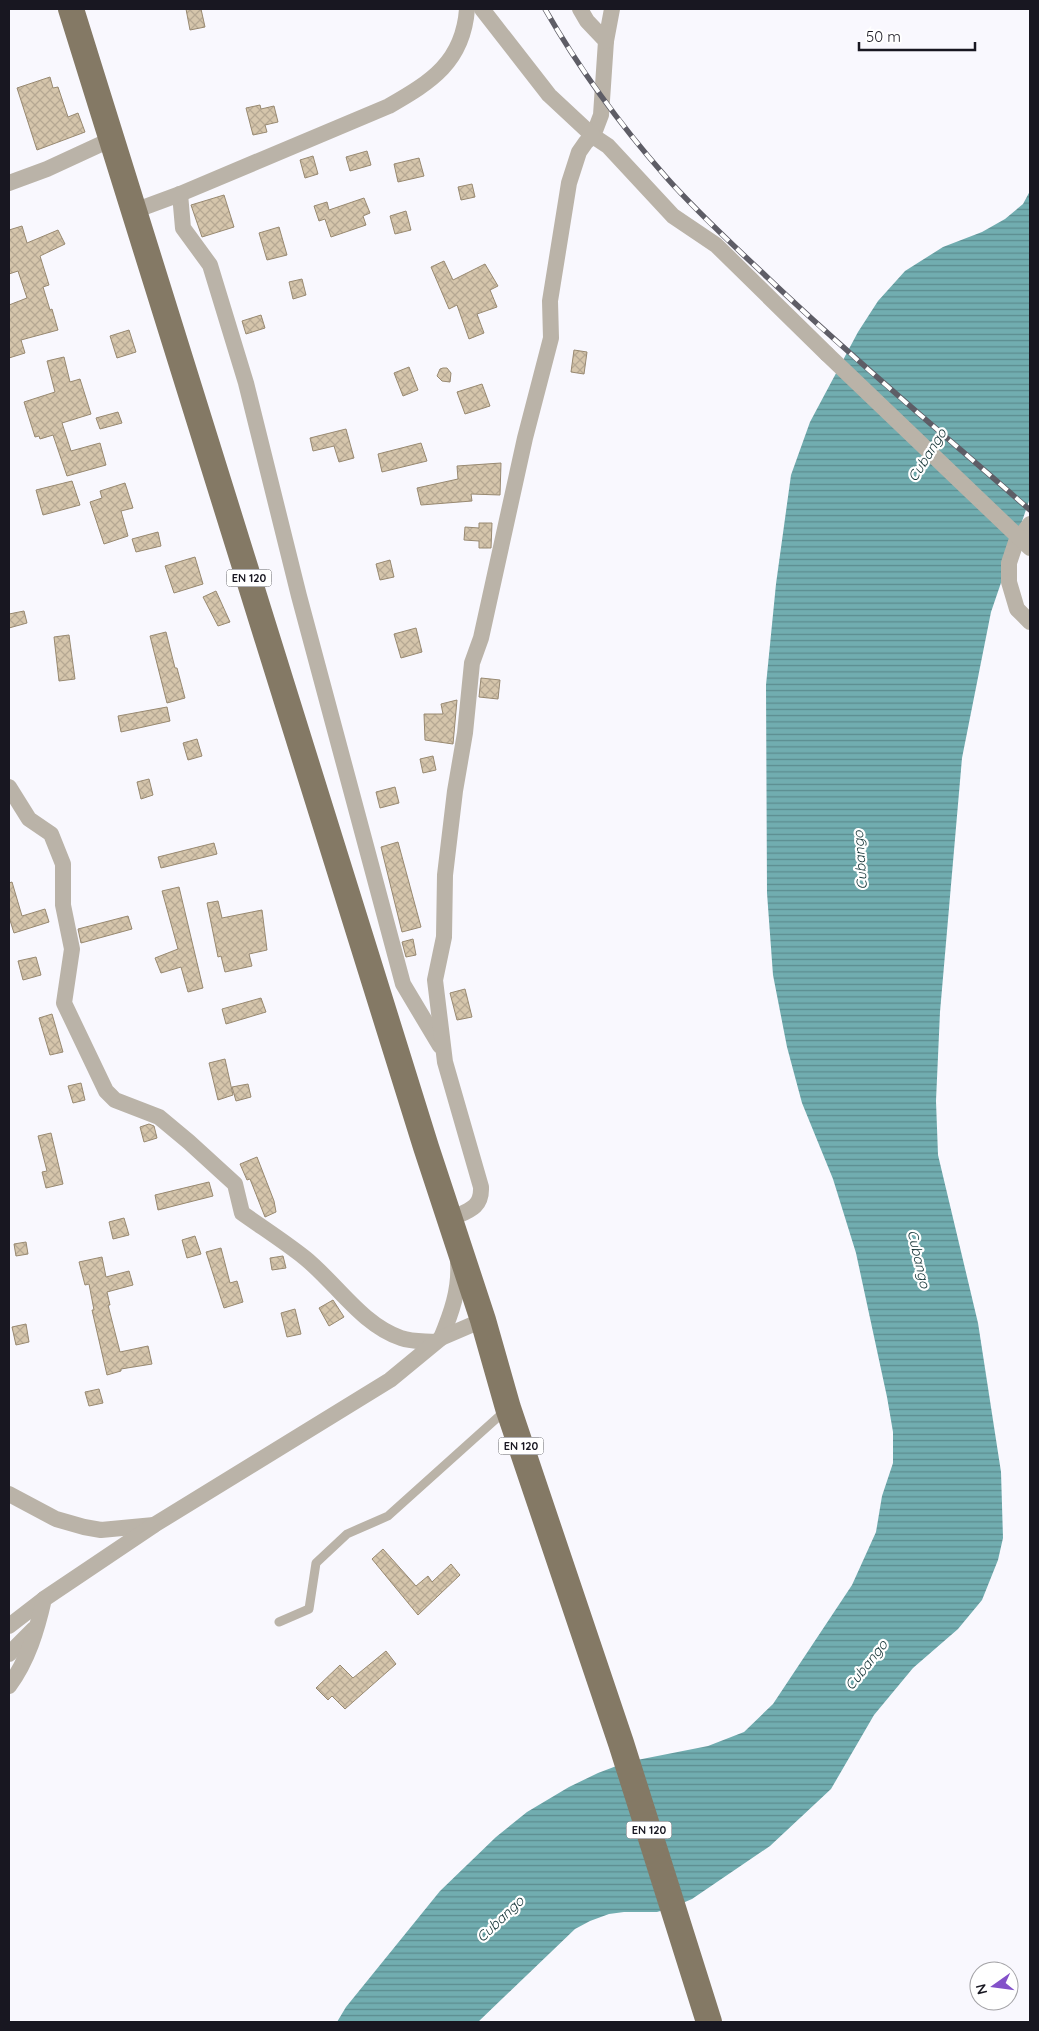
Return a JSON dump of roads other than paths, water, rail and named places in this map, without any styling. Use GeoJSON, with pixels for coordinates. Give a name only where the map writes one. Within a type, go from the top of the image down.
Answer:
{"type":"FeatureCollection","features":[{"type":"Feature","properties":{"kind":"main road","name":"EN 120"},"geometry":{"type":"LineString","coordinates":[[71,9],[483,1320],[508,1408],[621,1743],[709,2022]]}},
{"type":"Feature","properties":{"kind":"street"},"geometry":{"type":"LineString","coordinates":[[134,210],[180,194],[389,106],[416,91],[437,76],[458,47],[466,24],[467,9]]}},
{"type":"Feature","properties":{"kind":"street"},"geometry":{"type":"LineString","coordinates":[[482,9],[550,95],[593,136],[608,146],[673,216],[716,245],[1030,548]]}},
{"type":"Feature","properties":{"kind":"street"},"geometry":{"type":"LineString","coordinates":[[580,9],[587,21],[606,41]]}},
{"type":"Feature","properties":{"kind":"street"},"geometry":{"type":"LineString","coordinates":[[438,1340],[450,1315],[459,1276],[453,1229],[476,1206],[481,1195],[481,1187],[443,1050],[435,980],[444,937],[444,875],[465,733],[472,663],[481,638],[525,438],[551,338],[550,301],[569,183],[579,152],[593,136],[601,114],[606,41],[612,9]]}},
{"type":"Feature","properties":{"kind":"street"},"geometry":{"type":"LineString","coordinates":[[9,183],[47,169],[112,138]]}},
{"type":"Feature","properties":{"kind":"street"},"geometry":{"type":"LineString","coordinates":[[180,194],[183,228],[210,265],[246,383],[301,605],[403,984],[443,1050]]}},
{"type":"Feature","properties":{"kind":"street"},"geometry":{"type":"LineString","coordinates":[[1030,524],[1016,542],[1009,563],[1009,582],[1017,609],[1030,622]]}},
{"type":"Feature","properties":{"kind":"street"},"geometry":{"type":"LineString","coordinates":[[9,787],[29,819],[51,834],[63,864],[63,905],[72,949],[64,1003],[106,1091],[115,1100],[159,1117],[171,1126],[235,1184],[242,1213],[305,1258],[336,1285],[360,1311],[387,1332],[411,1340],[438,1340]]}},
{"type":"Feature","properties":{"kind":"street"},"geometry":{"type":"LineString","coordinates":[[9,1626],[44,1599],[154,1525],[390,1380],[438,1340],[483,1320]]}},
{"type":"Feature","properties":{"kind":"street"},"geometry":{"type":"LineString","coordinates":[[9,1494],[56,1519],[84,1527],[101,1530],[154,1525]]}},
{"type":"Feature","properties":{"kind":"street"},"geometry":{"type":"LineString","coordinates":[[9,1686],[21,1670],[38,1625],[44,1599]]}},
{"type":"Feature","properties":{"kind":"street"},"geometry":{"type":"LineString","coordinates":[[9,1654],[38,1625]]}},
{"type":"Feature","properties":{"kind":"lane"},"geometry":{"type":"LineString","coordinates":[[279,1622],[309,1609],[316,1563],[347,1534],[388,1516],[508,1408]]}},
{"type":"Feature","properties":{"kind":"water","name":"Cubango"},"geometry":{"type":"Polygon","coordinates":[[[1030,191],[1030,498],[991,612],[962,758],[940,1012],[936,1101],[938,1155],[978,1323],[1001,1472],[1003,1538],[998,1560],[982,1600],[958,1629],[913,1668],[874,1715],[831,1789],[770,1846],[692,1899],[671,1908],[657,1912],[609,1914],[575,1929],[478,2022],[337,2022],[346,2007],[440,1891],[496,1837],[527,1812],[569,1787],[627,1762],[708,1746],[744,1732],[773,1704],[852,1585],[876,1532],[882,1496],[893,1463],[893,1432],[887,1397],[856,1253],[833,1179],[802,1103],[787,1047],[773,975],[767,893],[766,685],[776,584],[791,475],[810,422],[858,332],[878,301],[905,271],[943,247],[982,232],[1005,219],[1023,204],[1030,191]]]}},
{"type":"Feature","properties":{"kind":"railway"},"geometry":{"type":"LineString","coordinates":[[545,9],[572,53],[617,117],[690,203],[832,337],[1030,510]]}}]}
